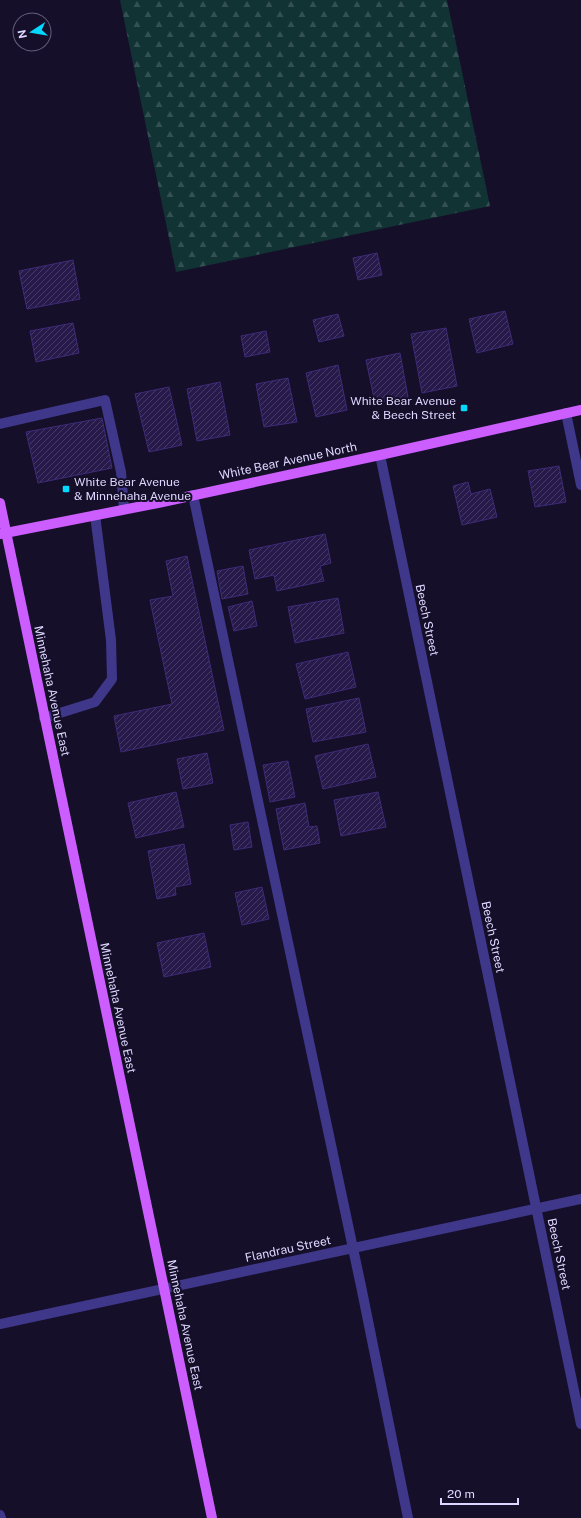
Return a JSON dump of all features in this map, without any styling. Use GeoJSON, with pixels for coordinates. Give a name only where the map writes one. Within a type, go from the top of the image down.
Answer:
{"type":"FeatureCollection","features":[{"type":"Feature","properties":{"kind":"main road","name":"White Bear Avenue North"},"geometry":{"type":"LineString","coordinates":[[3,534],[380,455],[581,410]]}},
{"type":"Feature","properties":{"kind":"main road","name":"Minnehaha Avenue East"},"geometry":{"type":"LineString","coordinates":[[0,503],[3,534],[44,718],[212,1518]]}},
{"type":"Feature","properties":{"kind":"street"},"geometry":{"type":"LineString","coordinates":[[0,424],[105,400],[121,472],[124,509]]}},
{"type":"Feature","properties":{"kind":"street"},"geometry":{"type":"LineString","coordinates":[[566,413],[581,485]]}},
{"type":"Feature","properties":{"kind":"street","name":"Beech Street"},"geometry":{"type":"LineString","coordinates":[[380,455],[581,1424]]}},
{"type":"Feature","properties":{"kind":"street"},"geometry":{"type":"LineString","coordinates":[[193,495],[353,1248],[408,1518]]}},
{"type":"Feature","properties":{"kind":"street"},"geometry":{"type":"LineString","coordinates":[[44,718],[95,702],[112,679],[111,640],[95,515]]}},
{"type":"Feature","properties":{"kind":"street","name":"Flandrau Street"},"geometry":{"type":"LineString","coordinates":[[0,1324],[581,1199]]}},
{"type":"Feature","properties":{"kind":"green space"},"geometry":{"type":"Polygon","coordinates":[[[120,0],[447,0],[490,206],[176,272],[120,0]]]}},
{"type":"Feature","properties":{"kind":"building"},"geometry":{"type":"Polygon","coordinates":[[[377,253],[382,275],[358,280],[353,258],[377,253]]]}},
{"type":"Feature","properties":{"kind":"building"},"geometry":{"type":"Polygon","coordinates":[[[73,260],[80,299],[27,309],[19,271],[73,260]]]}},
{"type":"Feature","properties":{"kind":"building"},"geometry":{"type":"Polygon","coordinates":[[[505,311],[513,344],[477,353],[469,319],[505,311]]]}},
{"type":"Feature","properties":{"kind":"building"},"geometry":{"type":"Polygon","coordinates":[[[338,314],[344,336],[319,342],[313,320],[338,314]]]}},
{"type":"Feature","properties":{"kind":"building"},"geometry":{"type":"Polygon","coordinates":[[[73,323],[79,353],[36,362],[30,331],[73,323]]]}},
{"type":"Feature","properties":{"kind":"building"},"geometry":{"type":"Polygon","coordinates":[[[446,328],[457,386],[422,393],[411,334],[446,328]]]}},
{"type":"Feature","properties":{"kind":"building"},"geometry":{"type":"Polygon","coordinates":[[[266,331],[270,352],[245,357],[241,336],[266,331]]]}},
{"type":"Feature","properties":{"kind":"building"},"geometry":{"type":"Polygon","coordinates":[[[400,353],[408,397],[375,403],[366,360],[400,353]]]}},
{"type":"Feature","properties":{"kind":"building"},"geometry":{"type":"Polygon","coordinates":[[[338,365],[347,410],[316,417],[306,373],[338,365]]]}},
{"type":"Feature","properties":{"kind":"building"},"geometry":{"type":"Polygon","coordinates":[[[288,378],[297,422],[264,427],[256,384],[288,378]]]}},
{"type":"Feature","properties":{"kind":"building"},"geometry":{"type":"Polygon","coordinates":[[[220,382],[230,435],[197,441],[187,389],[220,382]]]}},
{"type":"Feature","properties":{"kind":"building"},"geometry":{"type":"Polygon","coordinates":[[[169,387],[182,445],[149,452],[135,394],[169,387]]]}},
{"type":"Feature","properties":{"kind":"building"},"geometry":{"type":"Polygon","coordinates":[[[102,418],[112,468],[38,483],[26,432],[102,418]]]}},
{"type":"Feature","properties":{"kind":"building"},"geometry":{"type":"Polygon","coordinates":[[[559,466],[566,502],[535,507],[528,471],[559,466]]]}},
{"type":"Feature","properties":{"kind":"building"},"geometry":{"type":"Polygon","coordinates":[[[468,482],[471,494],[490,489],[497,517],[462,525],[453,486],[468,482]]]}},
{"type":"Feature","properties":{"kind":"building"},"geometry":{"type":"Polygon","coordinates":[[[325,534],[331,563],[320,566],[324,581],[277,591],[274,575],[255,579],[249,550],[325,534]]]}},
{"type":"Feature","properties":{"kind":"building"},"geometry":{"type":"Polygon","coordinates":[[[187,556],[224,730],[121,752],[114,716],[172,704],[150,600],[173,596],[166,561],[187,556]]]}},
{"type":"Feature","properties":{"kind":"building"},"geometry":{"type":"Polygon","coordinates":[[[243,566],[248,594],[222,599],[217,571],[243,566]]]}},
{"type":"Feature","properties":{"kind":"building"},"geometry":{"type":"Polygon","coordinates":[[[338,598],[344,633],[295,643],[288,607],[338,598]]]}},
{"type":"Feature","properties":{"kind":"building"},"geometry":{"type":"Polygon","coordinates":[[[252,601],[257,626],[234,631],[228,607],[252,601]]]}},
{"type":"Feature","properties":{"kind":"building"},"geometry":{"type":"Polygon","coordinates":[[[348,652],[356,687],[305,699],[296,664],[348,652]]]}},
{"type":"Feature","properties":{"kind":"building"},"geometry":{"type":"Polygon","coordinates":[[[359,698],[366,732],[313,742],[306,709],[359,698]]]}},
{"type":"Feature","properties":{"kind":"building"},"geometry":{"type":"Polygon","coordinates":[[[368,744],[376,777],[323,789],[315,756],[368,744]]]}},
{"type":"Feature","properties":{"kind":"building"},"geometry":{"type":"Polygon","coordinates":[[[207,753],[213,783],[183,789],[177,759],[207,753]]]}},
{"type":"Feature","properties":{"kind":"building"},"geometry":{"type":"Polygon","coordinates":[[[288,761],[295,797],[270,802],[263,765],[288,761]]]}},
{"type":"Feature","properties":{"kind":"building"},"geometry":{"type":"Polygon","coordinates":[[[176,792],[184,827],[136,838],[128,803],[176,792]]]}},
{"type":"Feature","properties":{"kind":"building"},"geometry":{"type":"Polygon","coordinates":[[[378,792],[386,827],[341,836],[334,800],[378,792]]]}},
{"type":"Feature","properties":{"kind":"building"},"geometry":{"type":"Polygon","coordinates":[[[305,803],[309,827],[317,826],[320,843],[284,850],[276,809],[305,803]]]}},
{"type":"Feature","properties":{"kind":"building"},"geometry":{"type":"Polygon","coordinates":[[[248,822],[252,847],[234,850],[230,825],[248,822]]]}},
{"type":"Feature","properties":{"kind":"building"},"geometry":{"type":"Polygon","coordinates":[[[184,844],[191,884],[175,887],[176,895],[157,899],[148,851],[184,844]]]}},
{"type":"Feature","properties":{"kind":"building"},"geometry":{"type":"Polygon","coordinates":[[[262,887],[269,919],[242,925],[235,893],[262,887]]]}},
{"type":"Feature","properties":{"kind":"building"},"geometry":{"type":"Polygon","coordinates":[[[204,933],[211,967],[164,977],[157,943],[204,933]]]}},
{"type":"Feature","properties":{"kind":"place","name":"White Bear Avenue & Beech Street"},"geometry":{"type":"Point","coordinates":[464,408]}},
{"type":"Feature","properties":{"kind":"place","name":"White Bear Avenue & Minnehaha Avenue"},"geometry":{"type":"Point","coordinates":[66,489]}}]}
